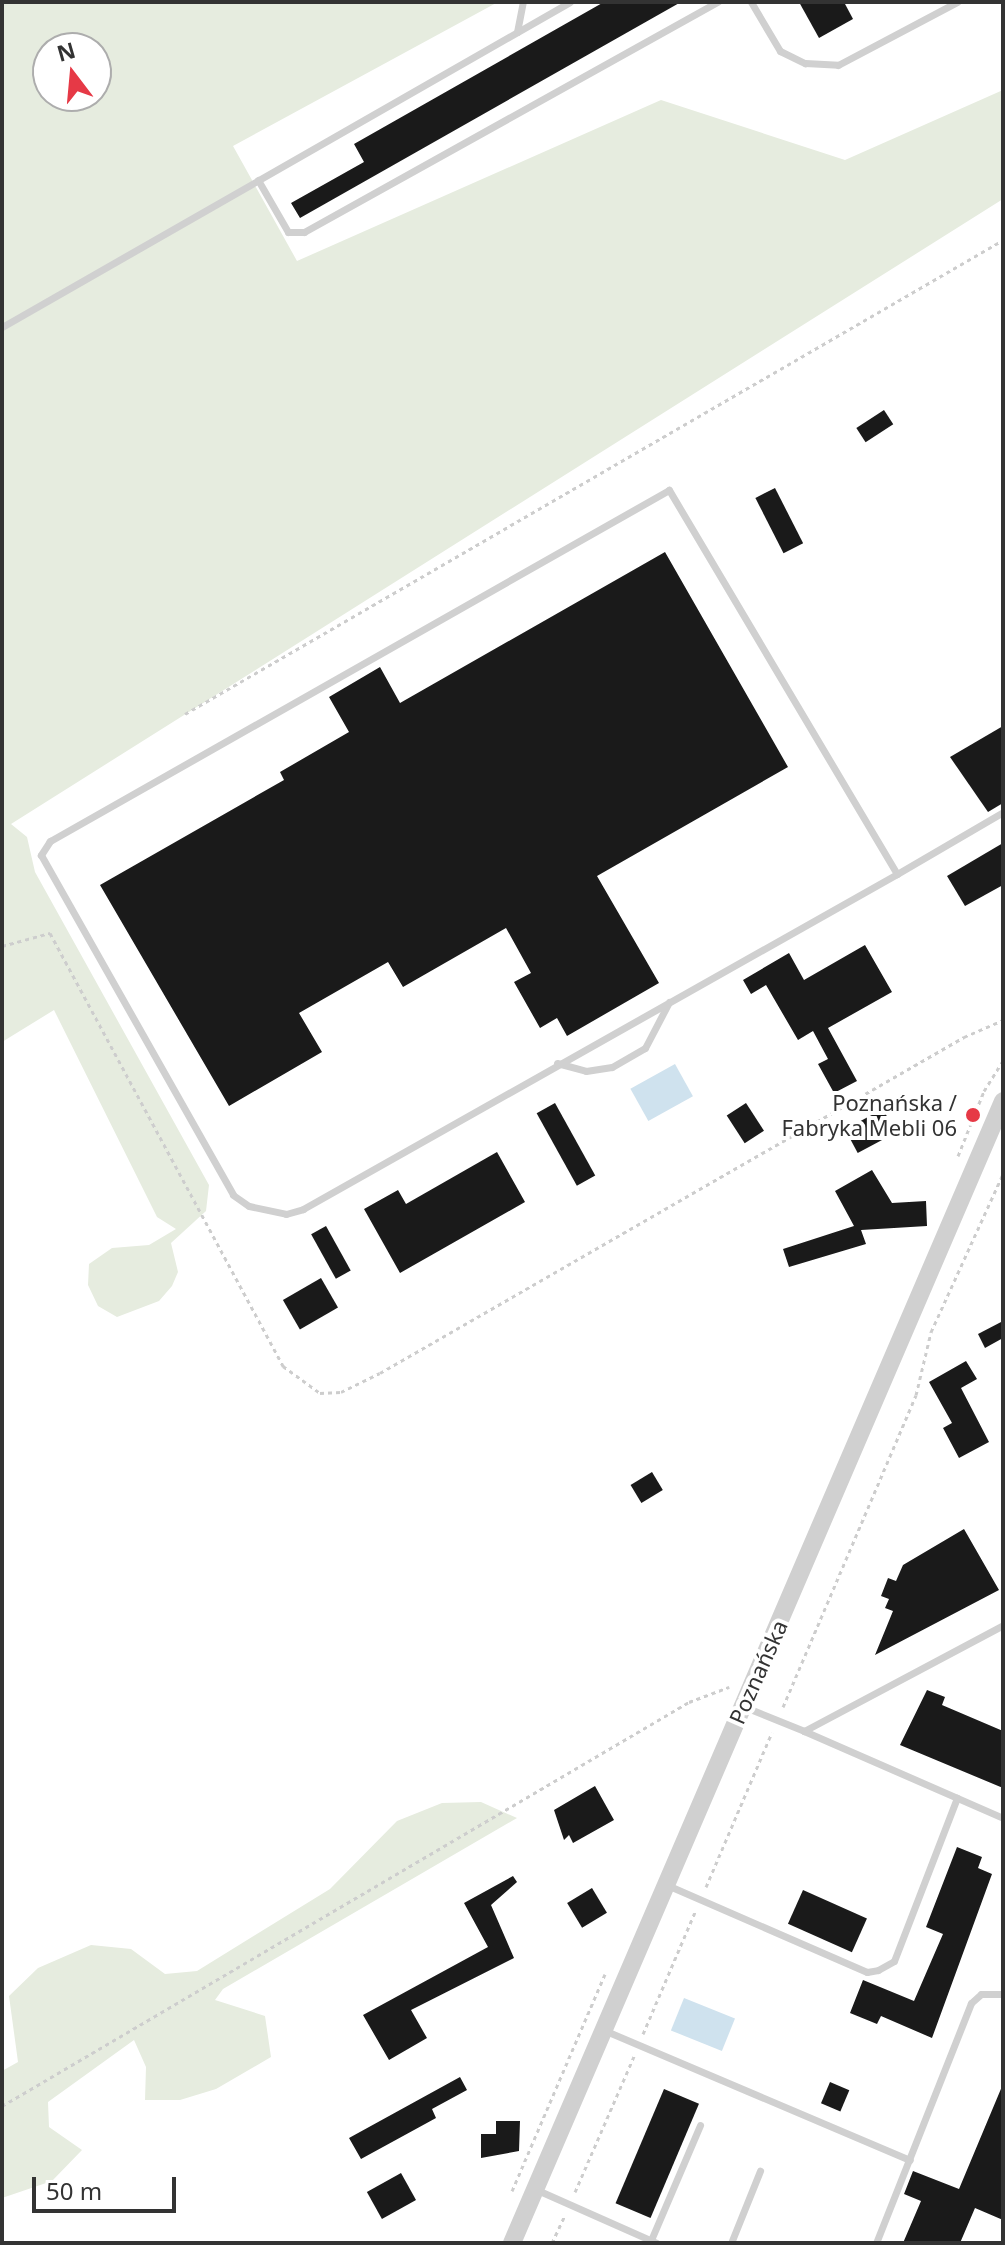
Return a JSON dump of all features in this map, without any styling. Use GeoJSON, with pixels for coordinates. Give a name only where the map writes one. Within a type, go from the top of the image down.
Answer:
{"type":"FeatureCollection","features":[{"type":"Feature","properties":{"kind":"street","name":"Poznańska"},"geometry":{"type":"LineString","coordinates":[[512,2243],[533,2188],[1003,1101]]}},
{"type":"Feature","properties":{"kind":"lane"},"geometry":{"type":"LineString","coordinates":[[517,32],[523,2]]}},
{"type":"Feature","properties":{"kind":"lane"},"geometry":{"type":"LineString","coordinates":[[2,327],[570,2]]}},
{"type":"Feature","properties":{"kind":"lane"},"geometry":{"type":"LineString","coordinates":[[258,180],[288,232],[304,232],[718,2]]}},
{"type":"Feature","properties":{"kind":"lane"},"geometry":{"type":"LineString","coordinates":[[751,2],[780,51],[805,63],[829,64],[862,56],[943,5],[957,2]]}},
{"type":"Feature","properties":{"kind":"lane"},"geometry":{"type":"LineString","coordinates":[[897,874],[669,490],[45,845],[43,865],[233,1195],[249,1206],[286,1214],[303,1209],[557,1063],[897,874],[1003,812]]}},
{"type":"Feature","properties":{"kind":"lane"},"geometry":{"type":"LineString","coordinates":[[557,1063],[586,1071],[612,1067],[645,1048],[670,1000]]}},
{"type":"Feature","properties":{"kind":"lane"},"geometry":{"type":"LineString","coordinates":[[804,1731],[1003,1625]]}},
{"type":"Feature","properties":{"kind":"lane"},"geometry":{"type":"LineString","coordinates":[[747,1698],[804,1731],[1003,1818]]}},
{"type":"Feature","properties":{"kind":"lane"},"geometry":{"type":"LineString","coordinates":[[665,1884],[867,1972],[878,1970],[894,1961],[957,1798]]}},
{"type":"Feature","properties":{"kind":"lane"},"geometry":{"type":"LineString","coordinates":[[876,2243],[971,2003],[981,1994],[1003,1994]]}},
{"type":"Feature","properties":{"kind":"lane"},"geometry":{"type":"LineString","coordinates":[[602,2029],[910,2160]]}},
{"type":"Feature","properties":{"kind":"lane"},"geometry":{"type":"LineString","coordinates":[[533,2188],[654,2242],[700,2125]]}},
{"type":"Feature","properties":{"kind":"lane"},"geometry":{"type":"LineString","coordinates":[[731,2243],[760,2171]]}},
{"type":"Feature","properties":{"kind":"path"},"geometry":{"type":"LineString","coordinates":[[185,714],[1003,240]]}},
{"type":"Feature","properties":{"kind":"path"},"geometry":{"type":"LineString","coordinates":[[2,946],[50,933],[283,1366],[320,1393],[341,1392],[380,1373],[964,1037],[1003,1020]]}},
{"type":"Feature","properties":{"kind":"path"},"geometry":{"type":"LineString","coordinates":[[2,2106],[689,1702],[724,1687],[747,1698]]}},
{"type":"Feature","properties":{"kind":"shaded area"},"geometry":{"type":"Polygon","coordinates":[[[2,2],[498,2],[233,146],[297,261],[661,100],[845,160],[1003,90],[1003,199],[11,824],[27,837],[35,872],[209,1185],[206,1211],[171,1243],[178,1272],[172,1286],[159,1301],[117,1317],[98,1306],[88,1285],[89,1264],[112,1248],[149,1245],[176,1229],[157,1217],[54,1010],[2,1042],[2,2]]]}},
{"type":"Feature","properties":{"kind":"shaded area"},"geometry":{"type":"Polygon","coordinates":[[[481,1802],[517,1818],[223,1989],[215,2000],[265,2016],[271,2057],[216,2089],[180,2100],[145,2100],[146,2067],[134,2040],[48,2102],[49,2127],[82,2150],[52,2181],[2,2198],[2,2071],[18,2062],[9,1996],[38,1968],[91,1945],[131,1949],[165,1974],[197,1971],[330,1889],[397,1821],[442,1803],[481,1802]]]}},
{"type":"Feature","properties":{"kind":"water"},"geometry":{"type":"Polygon","coordinates":[[[675,1064],[693,1096],[648,1121],[630,1089],[675,1064]]]}},
{"type":"Feature","properties":{"kind":"water"},"geometry":{"type":"Polygon","coordinates":[[[684,1998],[735,2019],[722,2051],[671,2030],[684,1998]]]}},
{"type":"Feature","properties":{"kind":"building"},"geometry":{"type":"Polygon","coordinates":[[[604,2],[681,2],[300,218],[291,203],[364,162],[354,144],[604,2]]]}},
{"type":"Feature","properties":{"kind":"building"},"geometry":{"type":"Polygon","coordinates":[[[799,2],[844,2],[853,19],[819,38],[799,2]]]}},
{"type":"Feature","properties":{"kind":"building"},"geometry":{"type":"Polygon","coordinates":[[[884,410],[893,424],[866,442],[856,428],[884,410]]]}},
{"type":"Feature","properties":{"kind":"building"},"geometry":{"type":"Polygon","coordinates":[[[775,488],[803,543],[784,553],[755,498],[775,488]]]}},
{"type":"Feature","properties":{"kind":"building"},"geometry":{"type":"Polygon","coordinates":[[[665,552],[788,767],[597,876],[659,983],[567,1036],[557,1018],[540,1028],[514,982],[531,973],[506,928],[403,987],[388,962],[299,1013],[322,1052],[229,1106],[100,885],[284,780],[280,772],[349,732],[329,697],[380,667],[400,703],[665,552]]]}},
{"type":"Feature","properties":{"kind":"building"},"geometry":{"type":"Polygon","coordinates":[[[1003,726],[1003,803],[988,812],[950,757],[1003,726]]]}},
{"type":"Feature","properties":{"kind":"building"},"geometry":{"type":"Polygon","coordinates":[[[1003,843],[1003,885],[965,906],[947,876],[1003,843]]]}},
{"type":"Feature","properties":{"kind":"building"},"geometry":{"type":"Polygon","coordinates":[[[865,945],[892,992],[828,1028],[857,1081],[834,1093],[818,1064],[828,1059],[813,1031],[798,1040],[766,985],[751,994],[743,980],[789,953],[804,980],[865,945]]]}},
{"type":"Feature","properties":{"kind":"building"},"geometry":{"type":"Polygon","coordinates":[[[555,1103],[595,1176],[577,1186],[537,1113],[555,1103]]]}},
{"type":"Feature","properties":{"kind":"building"},"geometry":{"type":"Polygon","coordinates":[[[746,1103],[764,1131],[745,1143],[727,1116],[746,1103]]]}},
{"type":"Feature","properties":{"kind":"building"},"geometry":{"type":"Polygon","coordinates":[[[883,1109],[896,1133],[858,1153],[845,1129],[883,1109]]]}},
{"type":"Feature","properties":{"kind":"building"},"geometry":{"type":"Polygon","coordinates":[[[497,1152],[525,1202],[400,1273],[364,1209],[398,1190],[406,1204],[497,1152]]]}},
{"type":"Feature","properties":{"kind":"building"},"geometry":{"type":"Polygon","coordinates":[[[872,1170],[892,1203],[926,1201],[927,1226],[861,1230],[866,1244],[789,1267],[783,1249],[854,1226],[835,1191],[872,1170]]]}},
{"type":"Feature","properties":{"kind":"building"},"geometry":{"type":"Polygon","coordinates":[[[326,1226],[351,1271],[336,1279],[311,1234],[326,1226]]]}},
{"type":"Feature","properties":{"kind":"building"},"geometry":{"type":"Polygon","coordinates":[[[321,1278],[338,1307],[300,1329],[283,1300],[321,1278]]]}},
{"type":"Feature","properties":{"kind":"building"},"geometry":{"type":"Polygon","coordinates":[[[1003,1321],[1003,1338],[985,1348],[978,1334],[1003,1321]]]}},
{"type":"Feature","properties":{"kind":"building"},"geometry":{"type":"Polygon","coordinates":[[[966,1361],[977,1379],[961,1388],[989,1442],[959,1458],[943,1428],[952,1423],[929,1382],[966,1361]]]}},
{"type":"Feature","properties":{"kind":"building"},"geometry":{"type":"Polygon","coordinates":[[[652,1472],[663,1490],[641,1503],[631,1485],[652,1472]]]}},
{"type":"Feature","properties":{"kind":"building"},"geometry":{"type":"Polygon","coordinates":[[[964,1529],[999,1590],[875,1655],[893,1611],[885,1608],[889,1599],[881,1596],[888,1578],[896,1581],[903,1565],[964,1529]]]}},
{"type":"Feature","properties":{"kind":"building"},"geometry":{"type":"Polygon","coordinates":[[[927,1690],[945,1697],[942,1705],[1003,1731],[1003,1788],[900,1745],[927,1690]]]}},
{"type":"Feature","properties":{"kind":"building"},"geometry":{"type":"Polygon","coordinates":[[[595,1786],[614,1820],[573,1843],[569,1835],[564,1840],[554,1810],[595,1786]]]}},
{"type":"Feature","properties":{"kind":"building"},"geometry":{"type":"Polygon","coordinates":[[[957,1847],[982,1857],[978,1868],[992,1874],[932,2038],[881,2016],[877,2024],[850,2013],[863,1980],[914,2001],[943,1934],[926,1927],[957,1847]]]}},
{"type":"Feature","properties":{"kind":"building"},"geometry":{"type":"Polygon","coordinates":[[[513,1876],[517,1882],[491,1905],[514,1958],[411,2010],[427,2038],[389,2060],[363,2015],[488,1947],[464,1903],[513,1876]]]}},
{"type":"Feature","properties":{"kind":"building"},"geometry":{"type":"Polygon","coordinates":[[[592,1888],[607,1913],[582,1928],[567,1903],[592,1888]]]}},
{"type":"Feature","properties":{"kind":"building"},"geometry":{"type":"Polygon","coordinates":[[[803,1890],[867,1918],[852,1952],[788,1924],[803,1890]]]}},
{"type":"Feature","properties":{"kind":"building"},"geometry":{"type":"Polygon","coordinates":[[[460,2077],[467,2090],[432,2109],[436,2118],[361,2159],[349,2138],[460,2077]]]}},
{"type":"Feature","properties":{"kind":"building"},"geometry":{"type":"Polygon","coordinates":[[[830,2082],[849,2090],[840,2111],[821,2103],[830,2082]]]}},
{"type":"Feature","properties":{"kind":"building"},"geometry":{"type":"Polygon","coordinates":[[[1003,2084],[1003,2220],[975,2208],[960,2243],[903,2243],[921,2201],[904,2194],[913,2171],[959,2189],[1003,2084]]]}},
{"type":"Feature","properties":{"kind":"building"},"geometry":{"type":"Polygon","coordinates":[[[664,2089],[699,2104],[651,2218],[616,2203],[664,2089]]]}},
{"type":"Feature","properties":{"kind":"building"},"geometry":{"type":"Polygon","coordinates":[[[496,2121],[520,2121],[519,2151],[481,2158],[481,2134],[496,2134],[496,2121]]]}},
{"type":"Feature","properties":{"kind":"building"},"geometry":{"type":"Polygon","coordinates":[[[401,2173],[416,2200],[382,2219],[367,2192],[401,2173]]]}},
{"type":"Feature","properties":{"kind":"place","name":"Poznańska / Fabryka Mebli 06"},"geometry":{"type":"Point","coordinates":[973,1115]}}]}
